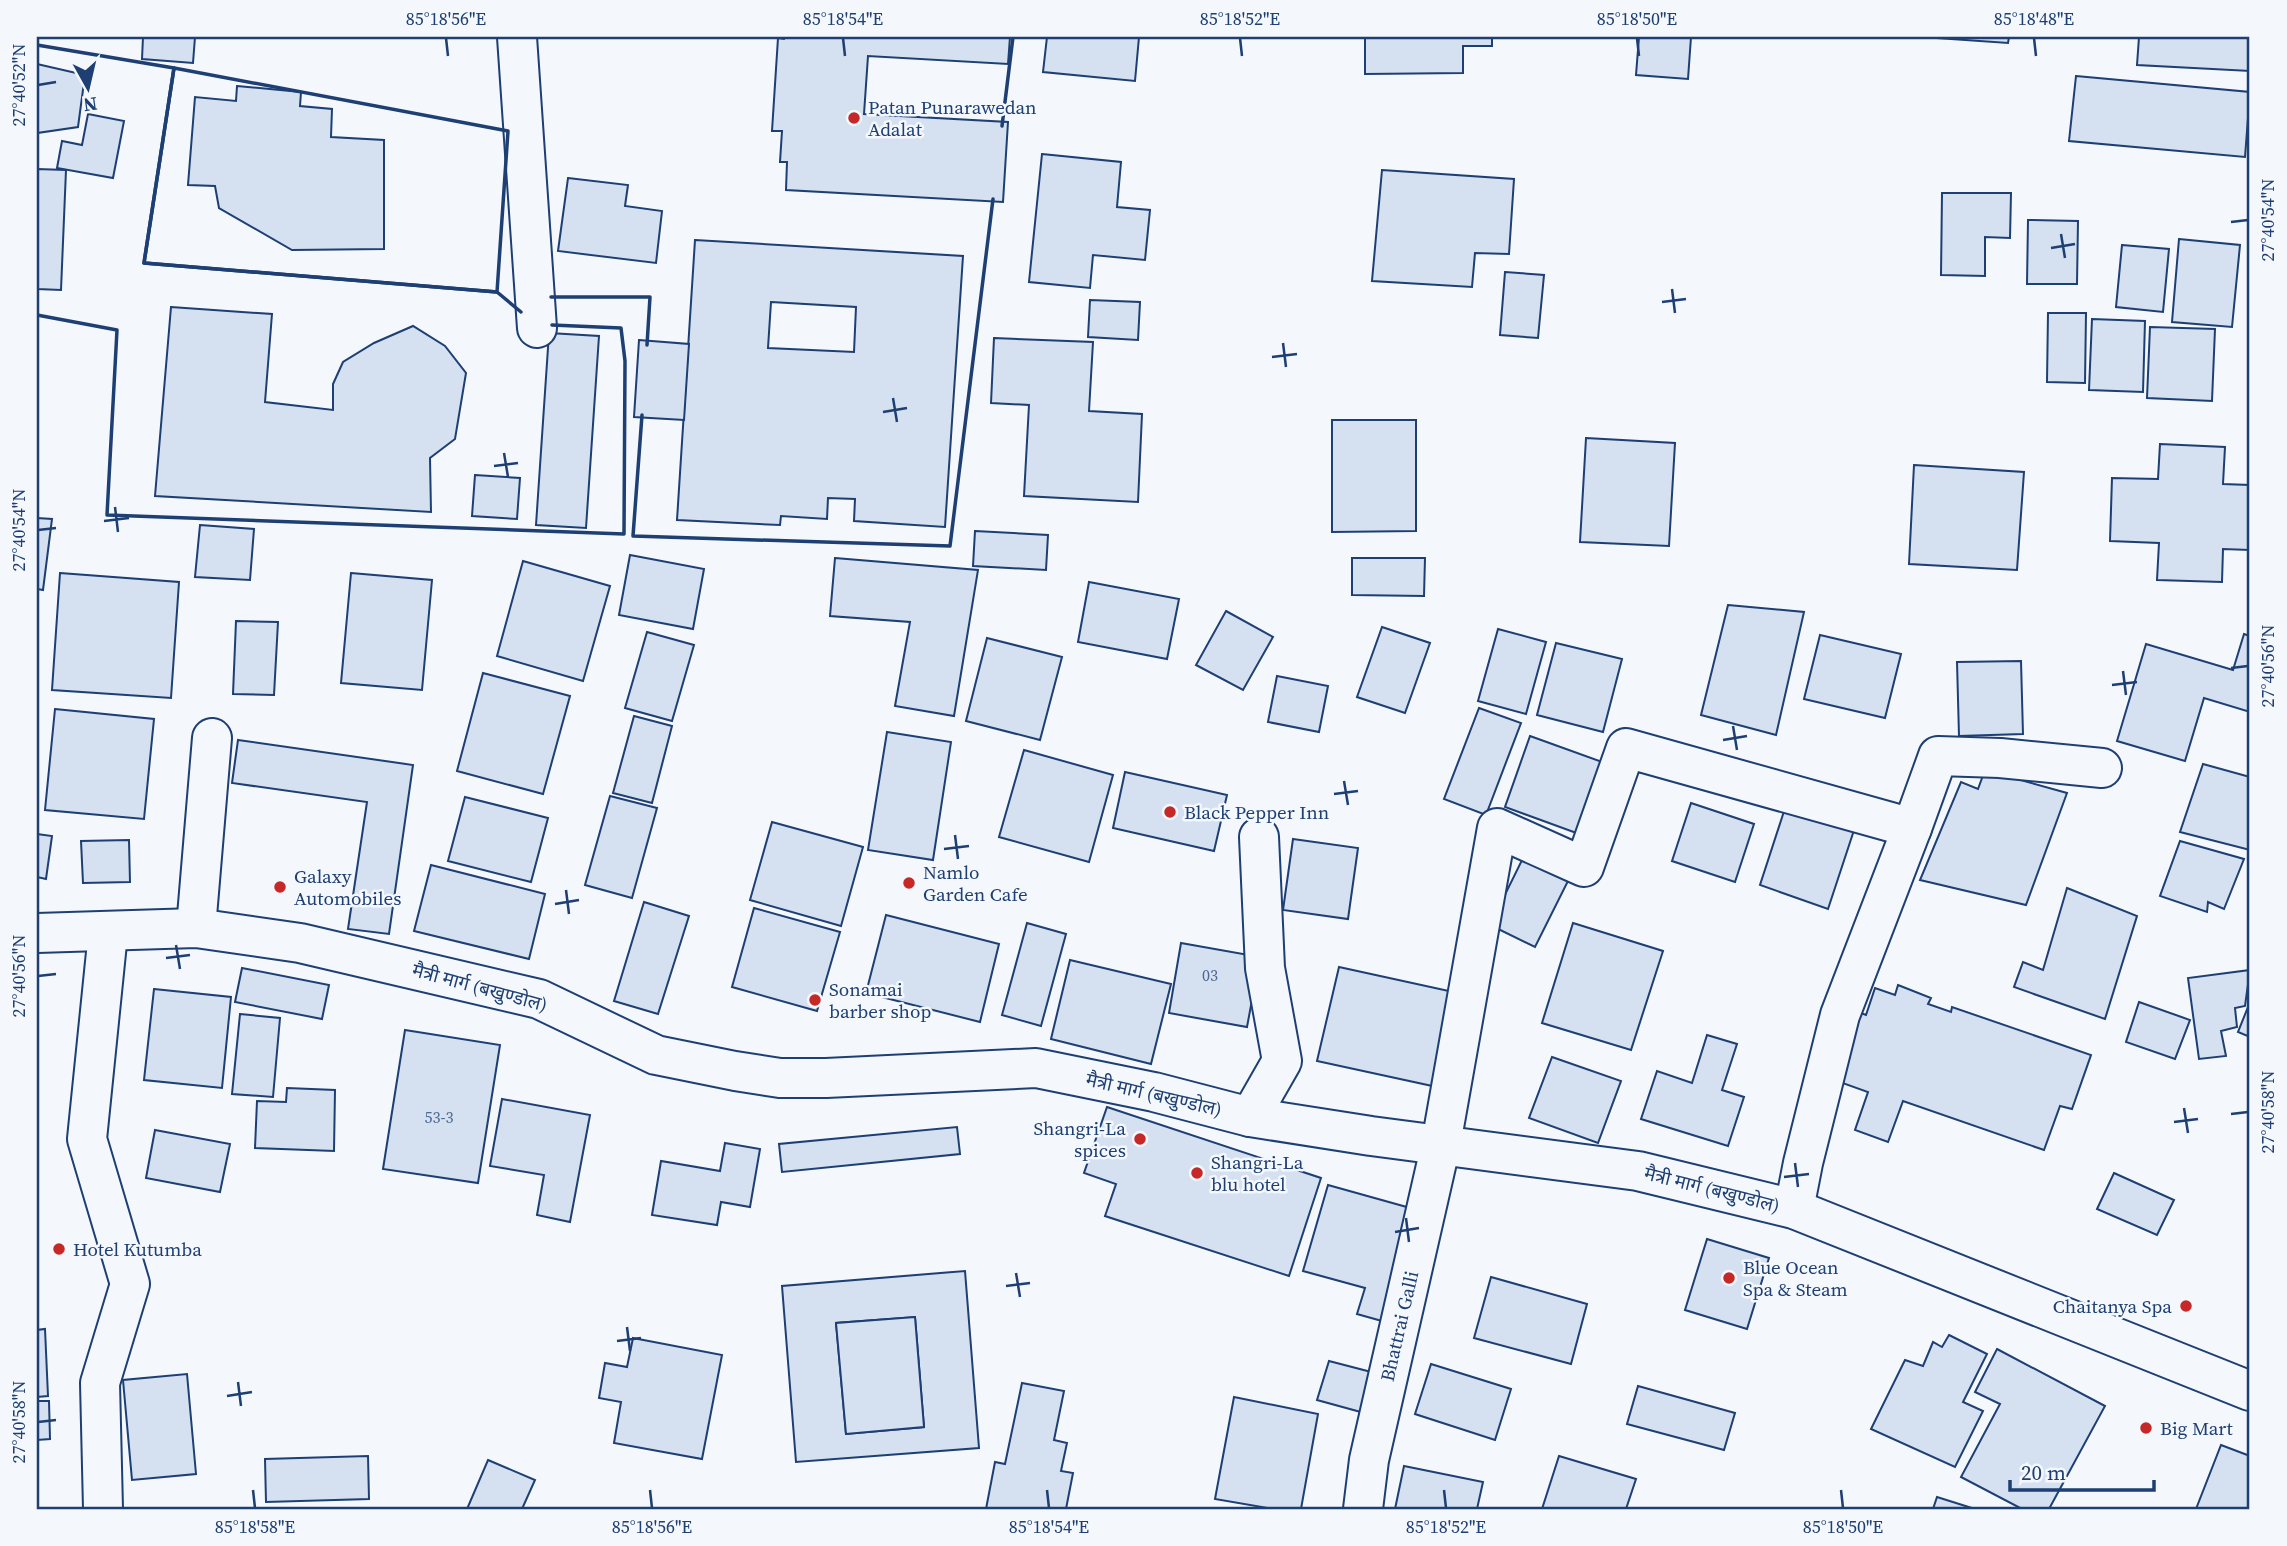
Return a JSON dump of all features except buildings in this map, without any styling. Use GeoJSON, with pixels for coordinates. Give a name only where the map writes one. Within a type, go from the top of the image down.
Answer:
{"type":"FeatureCollection","features":[{"type":"Feature","properties":{"kind":"street"},"geometry":{"type":"LineString","coordinates":[[517,37],[537,328]]}},
{"type":"Feature","properties":{"kind":"street"},"geometry":{"type":"LineString","coordinates":[[195,928],[212,738]]}},
{"type":"Feature","properties":{"kind":"street","name":"Bhattrai Galli"},"geometry":{"type":"LineString","coordinates":[[1363,1509],[1368,1460],[1441,1144],[1497,828],[1584,867],[1626,748],[1912,828]]}},
{"type":"Feature","properties":{"kind":"street"},"geometry":{"type":"LineString","coordinates":[[1794,1209],[1840,1015],[1938,756],[2000,758],[2102,768]]}},
{"type":"Feature","properties":{"kind":"street"},"geometry":{"type":"LineString","coordinates":[[1250,1116],[1282,1061],[1265,968],[1259,837]]}},
{"type":"Feature","properties":{"kind":"street","name":"मैत्री मार्ग (बखुण्डोल)"},"geometry":{"type":"LineString","coordinates":[[37,933],[108,933],[195,928],[300,943],[539,999],[656,1055],[735,1071],[780,1077],[826,1078],[1036,1068],[1154,1091],[1250,1116],[1638,1171],[1794,1209],[2248,1381]]}},
{"type":"Feature","properties":{"kind":"street"},"geometry":{"type":"LineString","coordinates":[[103,1509],[100,1383],[130,1284],[87,1139],[108,933]]}},
{"type":"Feature","properties":{"kind":"wall"},"geometry":{"type":"LineString","coordinates":[[1002,126],[1013,37]]}},
{"type":"Feature","properties":{"kind":"wall"},"geometry":{"type":"LineString","coordinates":[[37,45],[174,68],[144,263],[497,292],[521,312]]}},
{"type":"Feature","properties":{"kind":"wall"},"geometry":{"type":"LineString","coordinates":[[174,68],[508,131],[497,292],[144,263],[174,68]]}},
{"type":"Feature","properties":{"kind":"wall"},"geometry":{"type":"LineString","coordinates":[[642,415],[633,536],[950,546],[993,199]]}},
{"type":"Feature","properties":{"kind":"wall"},"geometry":{"type":"LineString","coordinates":[[551,297],[650,297],[647,345]]}},
{"type":"Feature","properties":{"kind":"wall"},"geometry":{"type":"LineString","coordinates":[[37,315],[117,330],[107,515],[624,534],[625,361],[621,328],[552,325]]}},
{"type":"Feature","properties":{"kind":"place","name":"Patan Punarawedan Adalat"},"geometry":{"type":"Point","coordinates":[854,118]}},
{"type":"Feature","properties":{"kind":"place","name":"Black Pepper Inn"},"geometry":{"type":"Point","coordinates":[1170,812]}},
{"type":"Feature","properties":{"kind":"place","name":"Namlo Garden Cafe"},"geometry":{"type":"Point","coordinates":[909,883]}},
{"type":"Feature","properties":{"kind":"place","name":"Galaxy Automobiles"},"geometry":{"type":"Point","coordinates":[280,887]}},
{"type":"Feature","properties":{"kind":"place","name":"Sonamai barber shop"},"geometry":{"type":"Point","coordinates":[815,1000]}},
{"type":"Feature","properties":{"kind":"place","name":"Shangri-La spices"},"geometry":{"type":"Point","coordinates":[1140,1139]}},
{"type":"Feature","properties":{"kind":"place","name":"Shangri-La blu hotel"},"geometry":{"type":"Point","coordinates":[1197,1173]}},
{"type":"Feature","properties":{"kind":"place","name":"Hotel Kutumba"},"geometry":{"type":"Point","coordinates":[59,1249]}},
{"type":"Feature","properties":{"kind":"place","name":"Blue Ocean Spa & Steam"},"geometry":{"type":"Point","coordinates":[1729,1278]}},
{"type":"Feature","properties":{"kind":"place","name":"Chaitanya Spa"},"geometry":{"type":"Point","coordinates":[2186,1306]}},
{"type":"Feature","properties":{"kind":"place","name":"Big Mart"},"geometry":{"type":"Point","coordinates":[2146,1428]}}]}
